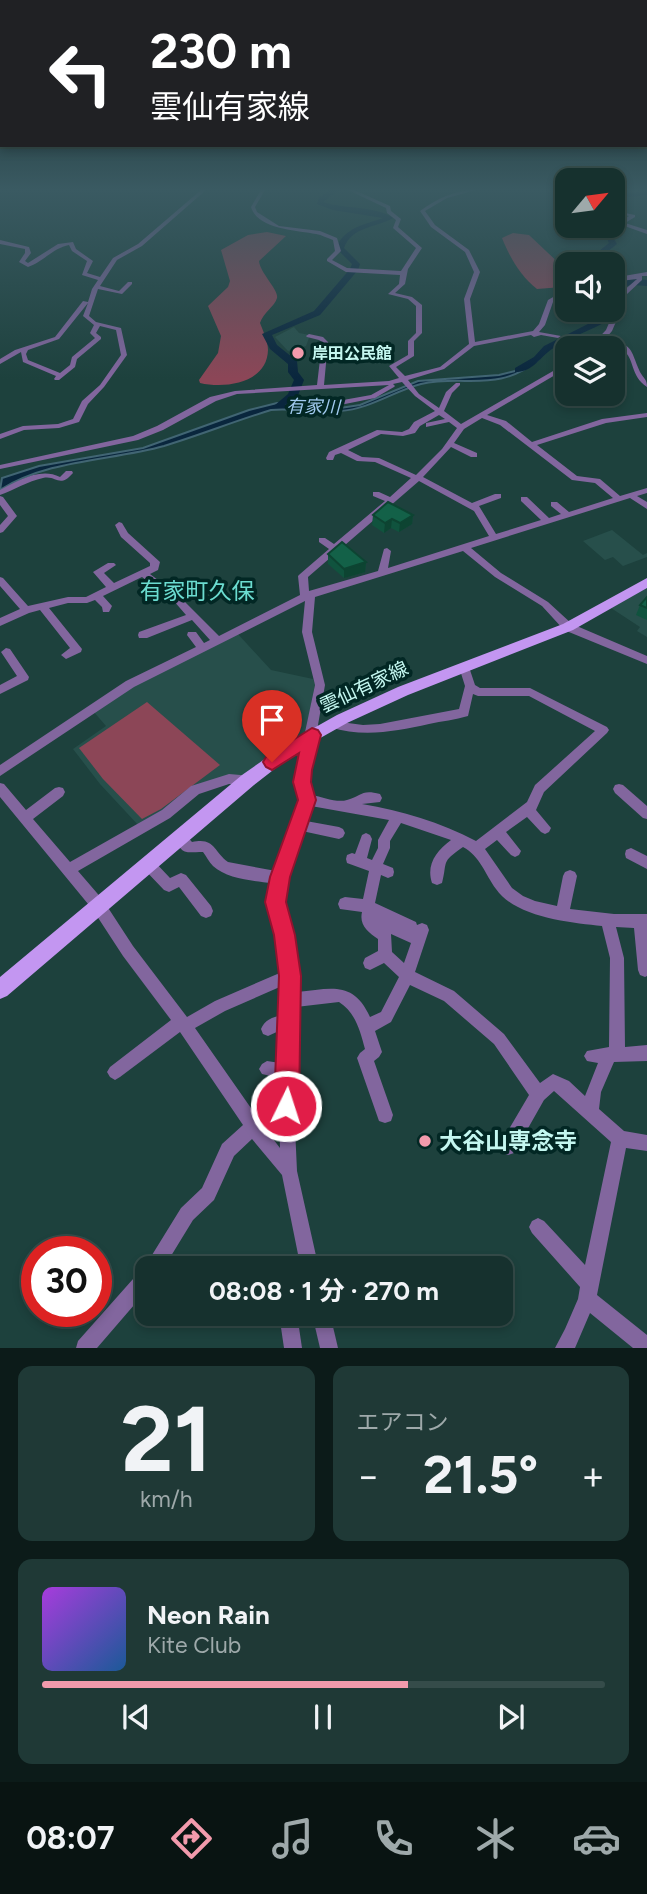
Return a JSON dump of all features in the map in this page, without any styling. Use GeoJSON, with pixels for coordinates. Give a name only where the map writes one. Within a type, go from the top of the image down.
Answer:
{"type":"FeatureCollection","features":[{"type":"Feature","properties":{"kind":"main road","name":"雲仙有家線"},"geometry":{"type":"LineString","coordinates":[[0,989],[248,780],[312,735],[403,691],[568,627],[647,582]]}},
{"type":"Feature","properties":{"kind":"street"},"geometry":{"type":"LineString","coordinates":[[29,253],[22,261],[26,265],[48,253]]}},
{"type":"Feature","properties":{"kind":"street"},"geometry":{"type":"LineString","coordinates":[[78,253],[90,261],[84,274],[101,279]]}},
{"type":"Feature","properties":{"kind":"street"},"geometry":{"type":"LineString","coordinates":[[0,437],[23,429],[59,426],[76,420],[85,402],[102,386],[124,355],[119,329],[99,324],[86,316],[101,279],[115,259],[126,253]]}},
{"type":"Feature","properties":{"kind":"street"},"geometry":{"type":"LineString","coordinates":[[336,253],[329,260],[346,270],[402,274]]}},
{"type":"Feature","properties":{"kind":"street"},"geometry":{"type":"LineString","coordinates":[[416,253],[407,262],[402,274],[402,284],[391,294],[416,302],[420,310],[419,332],[411,341],[411,356],[392,366],[412,391],[446,415],[457,436],[474,455]]}},
{"type":"Feature","properties":{"kind":"street"},"geometry":{"type":"LineString","coordinates":[[468,253],[477,272],[467,304],[473,332],[472,345]]}},
{"type":"Feature","properties":{"kind":"street"},"geometry":{"type":"LineString","coordinates":[[605,336],[622,308],[624,293],[637,279],[647,274]]}},
{"type":"Feature","properties":{"kind":"street"},"geometry":{"type":"LineString","coordinates":[[625,279],[637,279]]}},
{"type":"Feature","properties":{"kind":"street"},"geometry":{"type":"LineString","coordinates":[[0,362],[25,349],[57,338],[79,312],[90,292],[96,288],[120,293],[131,283]]}},
{"type":"Feature","properties":{"kind":"street"},"geometry":{"type":"LineString","coordinates":[[335,404],[373,397],[442,368],[472,345],[521,336],[539,329],[550,301],[555,298]]}},
{"type":"Feature","properties":{"kind":"street"},"geometry":{"type":"LineString","coordinates":[[25,349],[25,361],[58,377],[73,366],[74,358],[99,339],[93,334],[99,324]]}},
{"type":"Feature","properties":{"kind":"street"},"geometry":{"type":"LineString","coordinates":[[521,336],[525,338],[541,333],[558,336]]}},
{"type":"Feature","properties":{"kind":"street"},"geometry":{"type":"LineString","coordinates":[[309,336],[321,338],[325,342],[320,387]]}},
{"type":"Feature","properties":{"kind":"street"},"geometry":{"type":"LineString","coordinates":[[625,347],[633,356],[638,375],[647,385]]}},
{"type":"Feature","properties":{"kind":"street"},"geometry":{"type":"LineString","coordinates":[[307,1256],[289,1171],[286,1106],[290,976],[285,935],[276,910],[280,877],[307,800],[302,782],[303,770],[320,685],[307,632],[308,596],[303,576],[335,550],[365,520],[392,501],[457,436],[474,425],[494,406],[555,372]]}},
{"type":"Feature","properties":{"kind":"street"},"geometry":{"type":"LineString","coordinates":[[0,467],[135,438],[225,396],[249,390],[377,385],[406,381]]}},
{"type":"Feature","properties":{"kind":"street"},"geometry":{"type":"LineString","coordinates":[[446,415],[449,392],[458,384]]}},
{"type":"Feature","properties":{"kind":"street"},"geometry":{"type":"LineString","coordinates":[[429,425],[446,415]]}},
{"type":"Feature","properties":{"kind":"street"},"geometry":{"type":"LineString","coordinates":[[330,458],[332,454],[380,432],[408,433],[417,424],[446,415]]}},
{"type":"Feature","properties":{"kind":"street"},"geometry":{"type":"LineString","coordinates":[[498,421],[509,415]]}},
{"type":"Feature","properties":{"kind":"street"},"geometry":{"type":"LineString","coordinates":[[530,444],[605,421],[647,415]]}},
{"type":"Feature","properties":{"kind":"street"},"geometry":{"type":"LineString","coordinates":[[483,416],[498,421],[513,431],[575,478],[597,481],[618,498]]}},
{"type":"Feature","properties":{"kind":"street"},"geometry":{"type":"LineString","coordinates":[[342,450],[354,457],[372,458],[448,493],[474,511],[493,537]]}},
{"type":"Feature","properties":{"kind":"street"},"geometry":{"type":"LineString","coordinates":[[393,467],[401,460]]}},
{"type":"Feature","properties":{"kind":"street"},"geometry":{"type":"LineString","coordinates":[[0,493],[50,475],[54,479],[67,478]]}},
{"type":"Feature","properties":{"kind":"street"},"geometry":{"type":"LineString","coordinates":[[448,493],[456,486]]}},
{"type":"Feature","properties":{"kind":"street"},"geometry":{"type":"LineString","coordinates":[[0,771],[130,684],[308,596],[647,490]]}},
{"type":"Feature","properties":{"kind":"street"},"geometry":{"type":"LineString","coordinates":[[376,494],[392,501]]}},
{"type":"Feature","properties":{"kind":"street"},"geometry":{"type":"LineString","coordinates":[[631,495],[647,506]]}},
{"type":"Feature","properties":{"kind":"street"},"geometry":{"type":"LineString","coordinates":[[474,511],[498,496]]}},
{"type":"Feature","properties":{"kind":"street"},"geometry":{"type":"LineString","coordinates":[[0,499],[13,516],[0,530]]}},
{"type":"Feature","properties":{"kind":"street"},"geometry":{"type":"LineString","coordinates":[[524,499],[546,520]]}},
{"type":"Feature","properties":{"kind":"street"},"geometry":{"type":"LineString","coordinates":[[554,504],[566,514]]}},
{"type":"Feature","properties":{"kind":"street"},"geometry":{"type":"LineString","coordinates":[[0,622],[26,610],[68,600],[87,600],[155,568],[155,562],[124,535],[118,525]]}},
{"type":"Feature","properties":{"kind":"street"},"geometry":{"type":"LineString","coordinates":[[322,540],[335,550]]}},
{"type":"Feature","properties":{"kind":"street"},"geometry":{"type":"LineString","coordinates":[[464,547],[506,586],[545,604],[568,627],[595,645],[647,660]]}},
{"type":"Feature","properties":{"kind":"street"},"geometry":{"type":"LineString","coordinates":[[382,572],[387,551]]}},
{"type":"Feature","properties":{"kind":"street"},"geometry":{"type":"LineString","coordinates":[[111,565],[98,572],[113,588]]}},
{"type":"Feature","properties":{"kind":"street"},"geometry":{"type":"LineString","coordinates":[[143,573],[176,598],[217,640]]}},
{"type":"Feature","properties":{"kind":"street"},"geometry":{"type":"LineString","coordinates":[[0,580],[26,610]]}},
{"type":"Feature","properties":{"kind":"street"},"geometry":{"type":"LineString","coordinates":[[96,596],[107,606],[106,610]]}},
{"type":"Feature","properties":{"kind":"street"},"geometry":{"type":"LineString","coordinates":[[42,606],[77,649],[66,655]]}},
{"type":"Feature","properties":{"kind":"street"},"geometry":{"type":"LineString","coordinates":[[143,635],[193,616]]}},
{"type":"Feature","properties":{"kind":"street"},"geometry":{"type":"LineString","coordinates":[[192,635],[202,647]]}},
{"type":"Feature","properties":{"kind":"street"},"geometry":{"type":"LineString","coordinates":[[0,690],[24,677],[6,652]]}},
{"type":"Feature","properties":{"kind":"street"},"geometry":{"type":"LineString","coordinates":[[464,667],[471,688]]}},
{"type":"Feature","properties":{"kind":"street"},"geometry":{"type":"LineString","coordinates":[[334,724],[345,728],[379,729],[391,724],[406,724],[464,713],[468,689],[471,688]]}},
{"type":"Feature","properties":{"kind":"street"},"geometry":{"type":"LineString","coordinates":[[471,688],[492,694],[515,690],[530,692],[603,730],[540,789],[528,810],[476,848]]}},
{"type":"Feature","properties":{"kind":"street"},"geometry":{"type":"LineString","coordinates":[[68,870],[166,814],[204,786],[229,779],[248,780]]}},
{"type":"Feature","properties":{"kind":"street"},"geometry":{"type":"LineString","coordinates":[[0,789],[98,905],[128,951],[289,1171]]}},
{"type":"Feature","properties":{"kind":"street"},"geometry":{"type":"LineString","coordinates":[[619,789],[647,814]]}},
{"type":"Feature","properties":{"kind":"street"},"geometry":{"type":"LineString","coordinates":[[26,817],[60,792]]}},
{"type":"Feature","properties":{"kind":"street"},"geometry":{"type":"LineString","coordinates":[[345,807],[362,798],[376,798]]}},
{"type":"Feature","properties":{"kind":"street"},"geometry":{"type":"LineString","coordinates":[[307,800],[424,823],[462,840],[476,848],[505,891],[517,901],[562,913],[607,920],[644,921],[645,970]]}},
{"type":"Feature","properties":{"kind":"street"},"geometry":{"type":"LineString","coordinates":[[528,810],[545,828]]}},
{"type":"Feature","properties":{"kind":"street"},"geometry":{"type":"LineString","coordinates":[[397,818],[384,839],[382,869],[367,911],[369,924],[385,936],[385,955],[407,975],[449,996],[499,1039],[537,1094]]}},
{"type":"Feature","properties":{"kind":"street"},"geometry":{"type":"LineString","coordinates":[[298,825],[339,833]]}},
{"type":"Feature","properties":{"kind":"street"},"geometry":{"type":"LineString","coordinates":[[498,832],[515,851]]}},
{"type":"Feature","properties":{"kind":"street"},"geometry":{"type":"LineString","coordinates":[[180,837],[189,848],[205,845],[224,866],[280,877]]}},
{"type":"Feature","properties":{"kind":"street"},"geometry":{"type":"LineString","coordinates":[[437,879],[435,867],[438,859],[462,840]]}},
{"type":"Feature","properties":{"kind":"street"},"geometry":{"type":"LineString","coordinates":[[382,869],[356,860],[365,841],[384,848]]}},
{"type":"Feature","properties":{"kind":"street"},"geometry":{"type":"LineString","coordinates":[[631,854],[647,863]]}},
{"type":"Feature","properties":{"kind":"street"},"geometry":{"type":"LineString","coordinates":[[148,863],[169,886],[181,879],[206,911]]}},
{"type":"Feature","properties":{"kind":"street"},"geometry":{"type":"LineString","coordinates":[[562,913],[570,876]]}},
{"type":"Feature","properties":{"kind":"street"},"geometry":{"type":"LineString","coordinates":[[345,904],[417,932],[407,975],[386,1017],[366,1027]]}},
{"type":"Feature","properties":{"kind":"street"},"geometry":{"type":"LineString","coordinates":[[591,1112],[593,1092],[613,1054],[617,958],[607,920]]}},
{"type":"Feature","properties":{"kind":"street"},"geometry":{"type":"LineString","coordinates":[[370,963],[385,955]]}},
{"type":"Feature","properties":{"kind":"street"},"geometry":{"type":"LineString","coordinates":[[115,1072],[183,1024],[290,976]]}},
{"type":"Feature","properties":{"kind":"street"},"geometry":{"type":"LineString","coordinates":[[290,1000],[340,995],[347,997],[360,1010],[374,1052],[365,1058],[385,1115]]}},
{"type":"Feature","properties":{"kind":"street"},"geometry":{"type":"LineString","coordinates":[[268,1029],[278,1023],[290,1023]]}},
{"type":"Feature","properties":{"kind":"street"},"geometry":{"type":"LineString","coordinates":[[592,1056],[647,1053]]}},
{"type":"Feature","properties":{"kind":"street"},"geometry":{"type":"LineString","coordinates":[[267,1069],[289,1072]]}},
{"type":"Feature","properties":{"kind":"street"},"geometry":{"type":"LineString","coordinates":[[508,1147],[537,1094],[553,1083],[563,1087],[620,1139],[647,1143]]}},
{"type":"Feature","properties":{"kind":"street"},"geometry":{"type":"LineString","coordinates":[[161,1256],[187,1214],[208,1195],[228,1150],[286,1106]]}},
{"type":"Feature","properties":{"kind":"street"},"geometry":{"type":"LineString","coordinates":[[564,1348],[572,1336],[589,1292],[620,1139]]}},
{"type":"Feature","properties":{"kind":"street"},"geometry":{"type":"LineString","coordinates":[[538,1227],[589,1292],[647,1347]]}},
{"type":"Feature","properties":{"kind":"street"},"geometry":{"type":"LineString","coordinates":[[85,1348],[135,1290]]}},
{"type":"Feature","properties":{"kind":"street"},"geometry":{"type":"LineString","coordinates":[[290,1326],[293,1348]]}},
{"type":"Feature","properties":{"kind":"street"},"geometry":{"type":"LineString","coordinates":[[324,1326],[329,1348]]}},
{"type":"Feature","properties":{"kind":"shaded area"},"geometry":{"type":"Polygon","coordinates":[[[222,253],[268,253],[259,261],[260,266],[277,298],[260,323],[268,347],[266,361],[253,377],[243,381],[221,385],[200,383],[199,380],[218,353],[221,336],[208,306],[228,287],[230,281],[222,253]]]}},
{"type":"Feature","properties":{"kind":"shaded area"},"geometry":{"type":"Polygon","coordinates":[[[509,253],[548,253],[555,260],[555,288],[537,289],[521,272],[509,253]]]}},
{"type":"Feature","properties":{"kind":"shaded area"},"geometry":{"type":"Polygon","coordinates":[[[294,327],[299,333],[310,335],[306,346],[288,351],[275,337],[294,327]]]}},
{"type":"Feature","properties":{"kind":"shaded area"},"geometry":{"type":"Polygon","coordinates":[[[612,530],[643,555],[647,553],[647,557],[623,566],[613,557],[605,560],[583,541],[612,530]]]}},
{"type":"Feature","properties":{"kind":"shaded area"},"geometry":{"type":"Polygon","coordinates":[[[646,588],[647,637],[637,631],[640,627],[611,608],[646,588]]]}},
{"type":"Feature","properties":{"kind":"shaded area"},"geometry":{"type":"Polygon","coordinates":[[[237,633],[271,670],[313,679],[315,684],[305,736],[246,777],[239,775],[196,786],[139,826],[100,784],[73,749],[106,726],[93,711],[135,684],[237,633]]]}},
{"type":"Feature","properties":{"kind":"shaded area"},"geometry":{"type":"Polygon","coordinates":[[[147,702],[220,765],[161,809],[142,819],[103,779],[79,748],[147,702]]]}},
{"type":"Feature","properties":{"kind":"water"},"geometry":{"type":"Polygon","coordinates":[[[539,359],[524,370],[495,380],[437,381],[421,384],[351,410],[271,410],[164,446],[59,466],[19,480],[0,490],[2,478],[39,466],[143,448],[249,410],[277,403],[340,408],[360,405],[418,381],[499,375],[515,371],[539,359]]]}},
{"type":"Feature","properties":{"kind":"building"},"geometry":{"type":"Polygon","coordinates":[[[388,502],[413,515],[400,523],[392,519],[385,523],[373,515],[388,502]]]}},
{"type":"Feature","properties":{"kind":"building"},"geometry":{"type":"Polygon","coordinates":[[[342,542],[366,562],[344,569],[328,554],[342,542]]]}},
{"type":"Feature","properties":{"kind":"building"},"geometry":{"type":"Polygon","coordinates":[[[647,597],[647,608],[640,605],[647,597]]]}},
{"type":"Feature","properties":{"kind":"waterway"},"geometry":{"type":"LineString","coordinates":[[280,405],[293,396],[299,380],[293,372],[293,363],[274,347],[267,334],[317,313],[354,270],[356,264],[345,253]]}},
{"type":"Feature","properties":{"kind":"waterway","name":"有家川"},"geometry":{"type":"LineString","coordinates":[[625,284],[647,283]]}},
{"type":"Feature","properties":{"kind":"waterway","name":"有家川"},"geometry":{"type":"LineString","coordinates":[[519,370],[537,359],[547,348],[599,322]]}},
{"type":"Feature","properties":{"kind":"place","name":"岸田公民館"},"geometry":{"type":"Point","coordinates":[298,353]}},
{"type":"Feature","properties":{"kind":"place","name":"大谷山専念寺"},"geometry":{"type":"Point","coordinates":[425,1141]}},
{"type":"Feature","properties":{"kind":"district","name":"有家町久保"},"geometry":{"type":"Point","coordinates":[197,591]}},
{"type":"Feature","properties":{"kind":"route"},"geometry":{"type":"LineString","coordinates":[[272,762],[312,735],[307,748],[302,782],[307,800],[280,877],[275,902],[289,957],[289,1072],[286,1106]]}}]}
